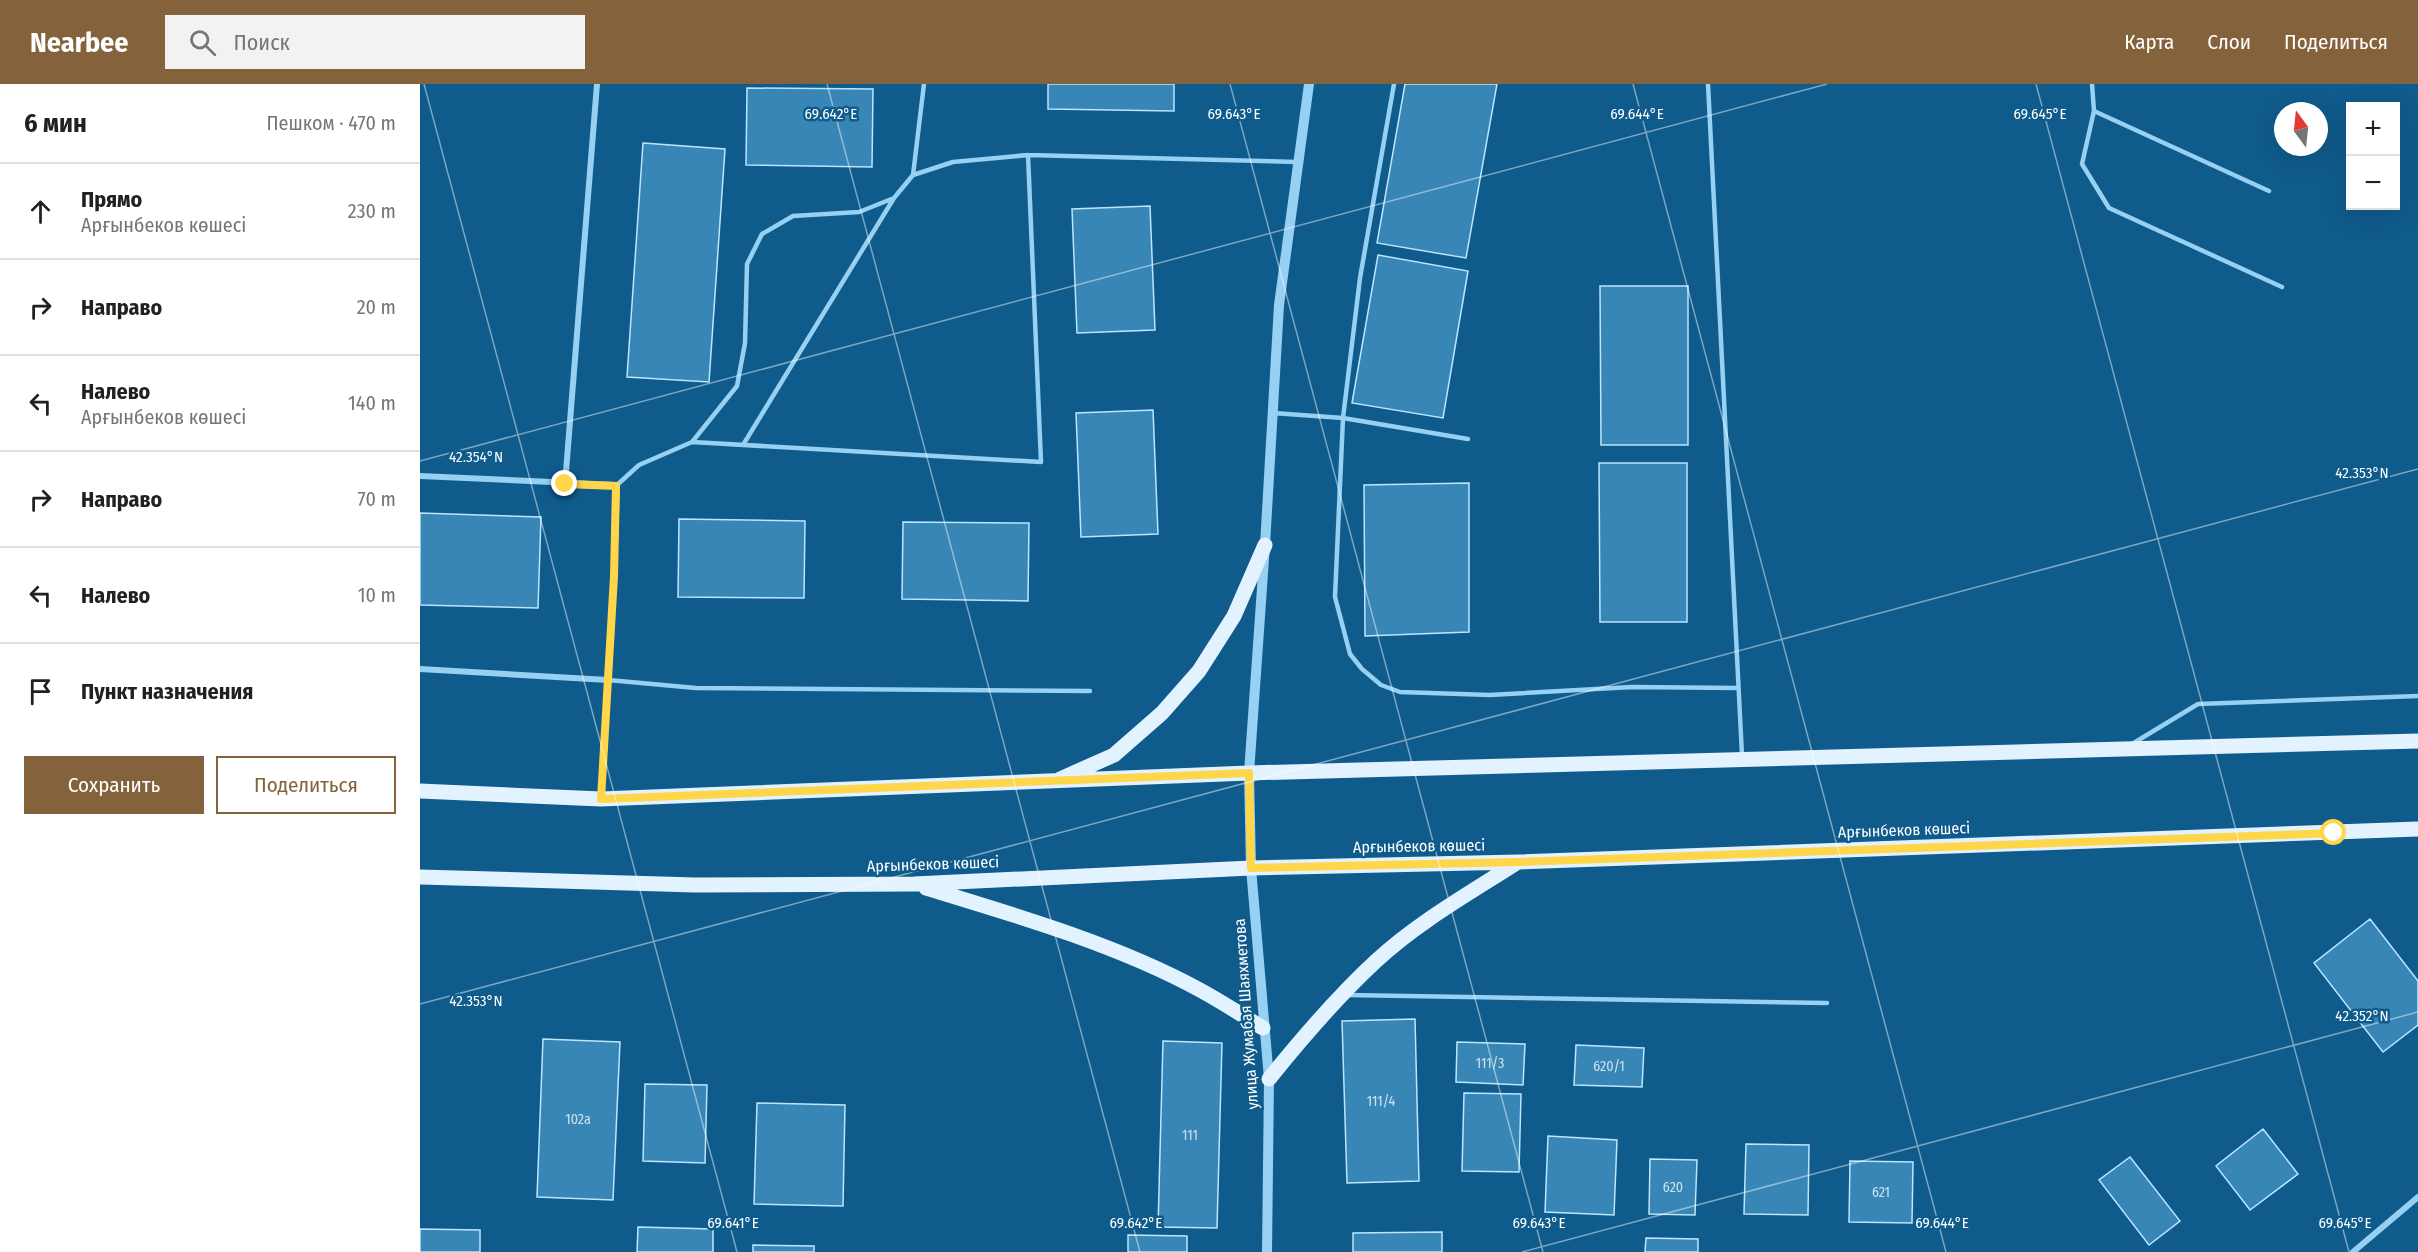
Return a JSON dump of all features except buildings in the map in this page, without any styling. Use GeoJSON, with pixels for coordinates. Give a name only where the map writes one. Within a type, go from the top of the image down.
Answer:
{"type":"FeatureCollection","features":[{"type":"Feature","properties":{"kind":"main road"},"geometry":{"type":"LineString","coordinates":[[1052,783],[1114,754],[1162,713],[1199,671],[1234,616],[1265,545]]}},
{"type":"Feature","properties":{"kind":"main road"},"geometry":{"type":"LineString","coordinates":[[420,791],[601,799],[1052,783],[1249,773],[2418,741]]}},
{"type":"Feature","properties":{"kind":"main road","name":"Арғынбеков көшесі"},"geometry":{"type":"LineString","coordinates":[[420,877],[695,885],[914,884],[1251,868],[1518,862],[2418,829]]}},
{"type":"Feature","properties":{"kind":"main road"},"geometry":{"type":"LineString","coordinates":[[1269,1079],[1341,995],[1377,960],[1423,923],[1518,862]]}},
{"type":"Feature","properties":{"kind":"main road"},"geometry":{"type":"LineString","coordinates":[[914,884],[1023,918],[1126,956],[1199,989],[1263,1028]]}},
{"type":"Feature","properties":{"kind":"street"},"geometry":{"type":"LineString","coordinates":[[565,484],[597,84]]}},
{"type":"Feature","properties":{"kind":"street","name":"улица Жумабая Шаяхметова"},"geometry":{"type":"LineString","coordinates":[[1267,1252],[1269,1079],[1251,868],[1249,773],[1279,305],[1309,84]]}},
{"type":"Feature","properties":{"kind":"street"},"geometry":{"type":"LineString","coordinates":[[420,476],[616,486],[601,799]]}},
{"type":"Feature","properties":{"kind":"street"},"geometry":{"type":"LineString","coordinates":[[420,669],[608,680]]}},
{"type":"Feature","properties":{"kind":"street"},"geometry":{"type":"LineString","coordinates":[[2353,1252],[2418,1197]]}},
{"type":"Feature","properties":{"kind":"lane"},"geometry":{"type":"LineString","coordinates":[[913,175],[924,84]]}},
{"type":"Feature","properties":{"kind":"lane"},"geometry":{"type":"LineString","coordinates":[[1394,84],[1360,278],[1343,418],[1335,597],[1350,654],[1362,669],[1381,685],[1400,692],[1490,695],[1632,687],[1738,688]]}},
{"type":"Feature","properties":{"kind":"lane"},"geometry":{"type":"LineString","coordinates":[[1708,84],[1742,760]]}},
{"type":"Feature","properties":{"kind":"lane"},"geometry":{"type":"LineString","coordinates":[[2092,84],[2094,111],[2082,164],[2109,208],[2282,287]]}},
{"type":"Feature","properties":{"kind":"lane"},"geometry":{"type":"LineString","coordinates":[[2094,111],[2269,191]]}},
{"type":"Feature","properties":{"kind":"lane"},"geometry":{"type":"LineString","coordinates":[[616,486],[639,465],[692,442],[1041,462],[1028,155]]}},
{"type":"Feature","properties":{"kind":"lane"},"geometry":{"type":"LineString","coordinates":[[743,445],[894,198],[913,175],[953,162],[1028,155],[1297,162]]}},
{"type":"Feature","properties":{"kind":"lane"},"geometry":{"type":"LineString","coordinates":[[692,442],[737,386],[745,343],[747,264],[762,234],[793,216],[859,212],[894,198]]}},
{"type":"Feature","properties":{"kind":"lane"},"geometry":{"type":"LineString","coordinates":[[1273,413],[1343,418],[1468,439]]}},
{"type":"Feature","properties":{"kind":"lane"},"geometry":{"type":"LineString","coordinates":[[608,680],[696,688],[1090,691]]}},
{"type":"Feature","properties":{"kind":"lane"},"geometry":{"type":"LineString","coordinates":[[2124,749],[2198,704],[2418,696]]}},
{"type":"Feature","properties":{"kind":"lane"},"geometry":{"type":"LineString","coordinates":[[1341,995],[1827,1003]]}},
{"type":"Feature","properties":{"kind":"route"},"geometry":{"type":"LineString","coordinates":[[565,484],[616,486],[614,576],[601,799],[1052,783],[1249,773],[1251,868],[1518,862],[2334,833]]}}]}
